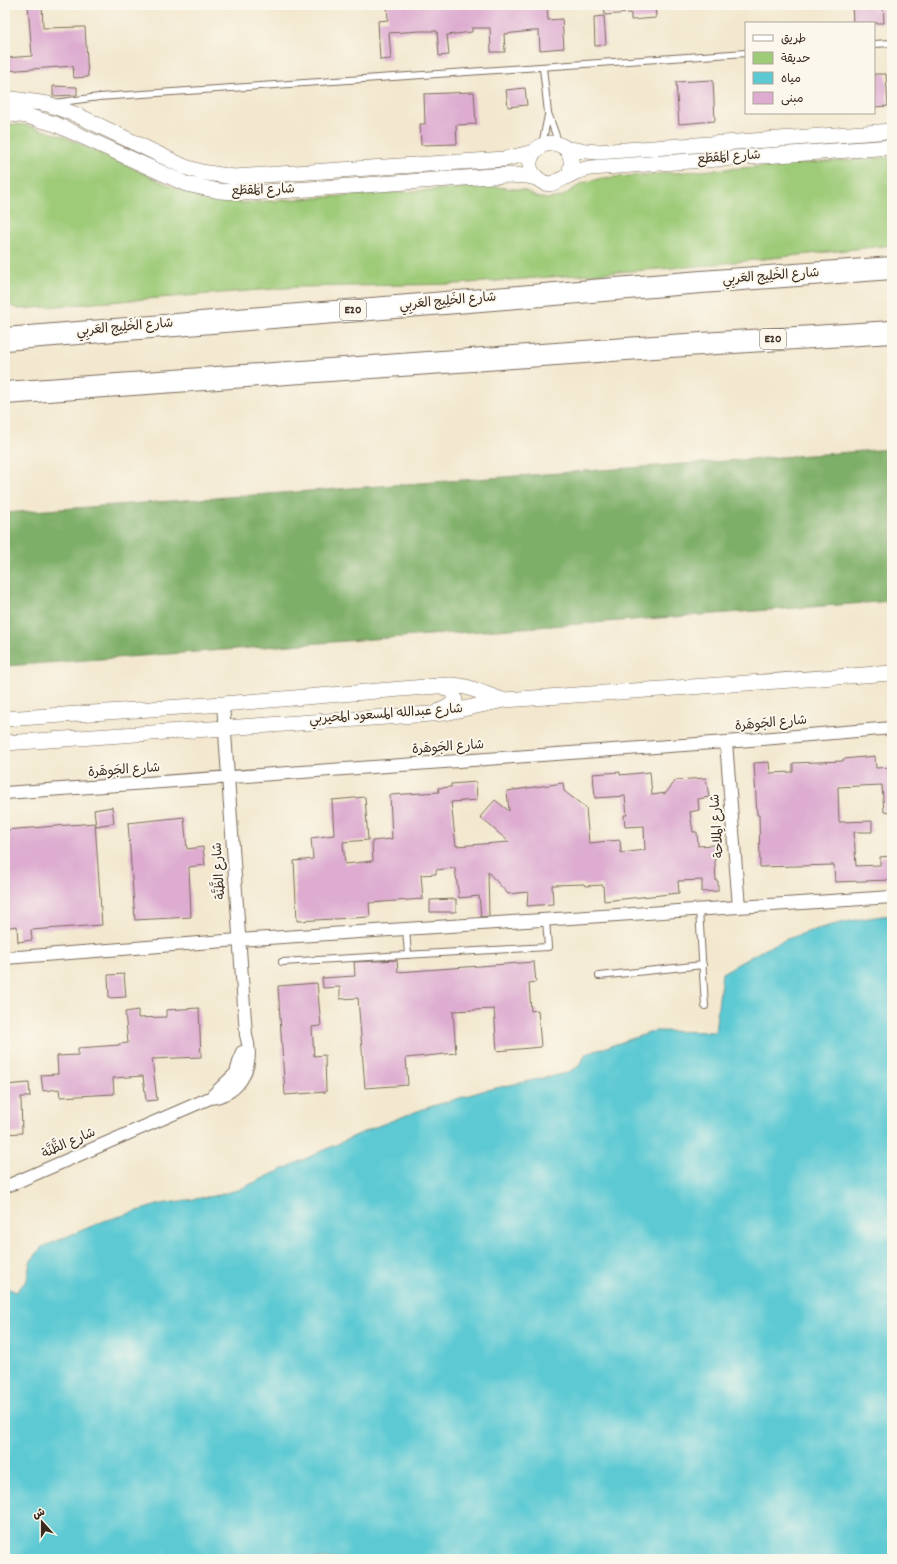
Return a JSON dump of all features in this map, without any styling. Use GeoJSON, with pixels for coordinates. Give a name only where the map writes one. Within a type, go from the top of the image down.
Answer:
{"type":"FeatureCollection","features":[{"type":"Feature","properties":{"kind":"highway","name":"شارع الخَلِيج العَربِي"},"geometry":{"type":"LineString","coordinates":[[5,339],[708,281],[892,268]]}},
{"type":"Feature","properties":{"kind":"highway","name":"E20"},"geometry":{"type":"LineString","coordinates":[[5,393],[654,347],[892,332]]}},
{"type":"Feature","properties":{"kind":"street","name":"شارع المَقطَع"},"geometry":{"type":"LineString","coordinates":[[5,98],[48,104],[77,115],[185,167],[201,172],[234,177],[505,159],[538,148]]}},
{"type":"Feature","properties":{"kind":"street","name":"شارع المَقطَع"},"geometry":{"type":"LineString","coordinates":[[5,113],[42,119],[186,184],[219,192],[252,193],[506,175],[536,178]]}},
{"type":"Feature","properties":{"kind":"street","name":"شارع المَقطَع"},"geometry":{"type":"LineString","coordinates":[[563,147],[597,152],[892,131]]}},
{"type":"Feature","properties":{"kind":"street"},"geometry":{"type":"LineString","coordinates":[[548,143],[563,147],[572,162],[568,176],[561,181],[552,184],[544,183],[536,178],[530,165],[538,148],[548,143]]}},
{"type":"Feature","properties":{"kind":"street","name":"شارع المَقطَع"},"geometry":{"type":"LineString","coordinates":[[568,176],[590,168],[892,147]]}},
{"type":"Feature","properties":{"kind":"street"},"geometry":{"type":"LineString","coordinates":[[504,700],[892,673]]}},
{"type":"Feature","properties":{"kind":"street"},"geometry":{"type":"LineString","coordinates":[[435,713],[450,706],[455,700],[453,692],[440,685]]}},
{"type":"Feature","properties":{"kind":"street","name":"شارع عبدالله المسعود المحيربي"},"geometry":{"type":"LineString","coordinates":[[5,719],[223,704],[440,685],[462,686],[504,700]]}},
{"type":"Feature","properties":{"kind":"street","name":"شارع عبدالله المسعود المحيربي"},"geometry":{"type":"LineString","coordinates":[[5,743],[435,713],[467,709],[504,700]]}},
{"type":"Feature","properties":{"kind":"street","name":"شارع الظَّنَّة"},"geometry":{"type":"LineString","coordinates":[[5,1188],[210,1098],[236,1073],[241,1059],[246,1035],[238,940],[223,704]]}},
{"type":"Feature","properties":{"kind":"street","name":"شارع الجَوهَرة"},"geometry":{"type":"LineString","coordinates":[[5,793],[726,742],[892,728]]}},
{"type":"Feature","properties":{"kind":"street","name":"شارع المِلاحة"},"geometry":{"type":"LineString","coordinates":[[726,742],[739,907]]}},
{"type":"Feature","properties":{"kind":"street"},"geometry":{"type":"LineString","coordinates":[[5,958],[238,940],[892,897]]}},
{"type":"Feature","properties":{"kind":"lane"},"geometry":{"type":"LineString","coordinates":[[875,44],[892,43]]}},
{"type":"Feature","properties":{"kind":"lane"},"geometry":{"type":"LineString","coordinates":[[48,104],[94,97],[543,68],[745,53]]}},
{"type":"Feature","properties":{"kind":"lane"},"geometry":{"type":"LineString","coordinates":[[543,68],[548,113],[563,147]]}},
{"type":"Feature","properties":{"kind":"lane"},"geometry":{"type":"LineString","coordinates":[[538,148],[548,113]]}},
{"type":"Feature","properties":{"kind":"lane"},"geometry":{"type":"LineString","coordinates":[[699,910],[705,1006]]}},
{"type":"Feature","properties":{"kind":"lane"},"geometry":{"type":"LineString","coordinates":[[282,962],[548,947],[546,920]]}},
{"type":"Feature","properties":{"kind":"lane"},"geometry":{"type":"LineString","coordinates":[[406,929],[408,955]]}},
{"type":"Feature","properties":{"kind":"lane"},"geometry":{"type":"LineString","coordinates":[[599,976],[703,965]]}},
{"type":"Feature","properties":{"kind":"green space"},"geometry":{"type":"Polygon","coordinates":[[[5,124],[25,125],[63,136],[179,190],[205,199],[241,203],[490,186],[524,190],[536,197],[548,199],[561,197],[583,183],[602,178],[892,157],[892,245],[698,266],[456,284],[298,287],[19,309],[5,304],[5,244],[7,243],[5,215],[5,124]]]}},
{"type":"Feature","properties":{"kind":"green space"},"geometry":{"type":"Polygon","coordinates":[[[892,449],[892,601],[5,666],[5,513],[892,449]]]}},
{"type":"Feature","properties":{"kind":"water"},"geometry":{"type":"Polygon","coordinates":[[[892,915],[892,1559],[5,1559],[5,1287],[16,1292],[27,1280],[30,1262],[42,1247],[104,1221],[161,1204],[214,1196],[238,1190],[370,1129],[423,1109],[486,1090],[567,1073],[578,1067],[586,1054],[655,1031],[715,1032],[722,973],[786,939],[843,922],[892,915]]]}},
{"type":"Feature","properties":{"kind":"building"},"geometry":{"type":"Polygon","coordinates":[[[28,5],[42,5],[43,28],[85,27],[88,77],[74,78],[73,66],[5,71],[5,58],[32,56],[28,5]]]}},
{"type":"Feature","properties":{"kind":"building"},"geometry":{"type":"Polygon","coordinates":[[[387,5],[547,5],[548,20],[562,19],[564,48],[540,50],[539,31],[532,31],[504,34],[505,52],[491,52],[490,28],[472,28],[472,32],[447,35],[449,55],[439,56],[437,31],[389,33],[391,59],[380,60],[378,21],[388,20],[387,5]]]}},
{"type":"Feature","properties":{"kind":"building"},"geometry":{"type":"Polygon","coordinates":[[[604,5],[655,5],[656,18],[631,20],[631,13],[605,15],[604,5]]]}},
{"type":"Feature","properties":{"kind":"building"},"geometry":{"type":"Polygon","coordinates":[[[852,5],[883,5],[884,23],[853,22],[852,5]]]}},
{"type":"Feature","properties":{"kind":"building"},"geometry":{"type":"Polygon","coordinates":[[[604,16],[606,45],[595,46],[594,17],[604,16]]]}},
{"type":"Feature","properties":{"kind":"building"},"geometry":{"type":"Polygon","coordinates":[[[875,74],[886,74],[888,106],[875,107],[875,74]]]}},
{"type":"Feature","properties":{"kind":"building"},"geometry":{"type":"Polygon","coordinates":[[[713,80],[715,121],[679,124],[676,82],[713,80]]]}},
{"type":"Feature","properties":{"kind":"building"},"geometry":{"type":"Polygon","coordinates":[[[53,86],[77,87],[77,95],[53,96],[53,86]]]}},
{"type":"Feature","properties":{"kind":"building"},"geometry":{"type":"Polygon","coordinates":[[[525,88],[527,105],[508,107],[506,90],[525,88]]]}},
{"type":"Feature","properties":{"kind":"building"},"geometry":{"type":"Polygon","coordinates":[[[474,92],[476,124],[456,125],[457,144],[421,145],[420,124],[425,124],[424,94],[474,92]]]}},
{"type":"Feature","properties":{"kind":"building"},"geometry":{"type":"Polygon","coordinates":[[[875,756],[876,768],[892,767],[892,811],[884,812],[882,785],[838,787],[839,822],[872,821],[872,832],[854,832],[856,866],[880,865],[880,857],[892,856],[892,880],[835,882],[834,865],[760,867],[759,815],[757,815],[754,763],[769,762],[770,773],[793,772],[793,763],[843,761],[843,759],[875,756]]]}},
{"type":"Feature","properties":{"kind":"building"},"geometry":{"type":"Polygon","coordinates":[[[620,772],[620,775],[650,772],[652,795],[666,793],[676,780],[706,778],[709,797],[698,799],[699,810],[690,812],[693,832],[697,832],[698,846],[714,845],[718,891],[702,892],[702,880],[678,881],[679,893],[604,901],[603,885],[552,885],[553,904],[527,906],[528,892],[508,894],[488,872],[489,916],[481,917],[479,896],[459,898],[455,868],[436,870],[436,874],[421,875],[423,899],[369,903],[370,917],[297,921],[294,861],[313,859],[311,838],[334,835],[332,800],[365,797],[368,840],[343,842],[345,864],[373,861],[372,841],[392,839],[390,795],[439,792],[438,788],[451,787],[451,784],[476,782],[477,800],[451,802],[456,846],[509,842],[480,817],[495,800],[509,811],[507,791],[563,783],[564,791],[586,808],[589,843],[620,840],[621,853],[645,850],[644,826],[625,827],[624,815],[627,815],[625,796],[595,798],[593,774],[620,772]]]}},
{"type":"Feature","properties":{"kind":"building"},"geometry":{"type":"Polygon","coordinates":[[[112,807],[114,823],[96,826],[94,810],[112,807]]]}},
{"type":"Feature","properties":{"kind":"building"},"geometry":{"type":"Polygon","coordinates":[[[184,817],[187,849],[203,847],[205,865],[189,867],[191,917],[135,920],[128,823],[184,817]]]}},
{"type":"Feature","properties":{"kind":"building"},"geometry":{"type":"Polygon","coordinates":[[[95,823],[102,925],[31,930],[32,940],[18,942],[17,926],[5,928],[5,830],[95,823]]]}},
{"type":"Feature","properties":{"kind":"building"},"geometry":{"type":"Polygon","coordinates":[[[456,899],[456,912],[430,912],[430,900],[456,899]]]}},
{"type":"Feature","properties":{"kind":"building"},"geometry":{"type":"Polygon","coordinates":[[[397,960],[398,972],[534,962],[536,982],[529,983],[531,1011],[538,1010],[541,1047],[497,1051],[494,1009],[453,1011],[456,1053],[406,1058],[408,1085],[365,1088],[358,998],[340,999],[340,987],[323,988],[322,978],[355,976],[354,962],[397,960]]]}},
{"type":"Feature","properties":{"kind":"building"},"geometry":{"type":"Polygon","coordinates":[[[124,974],[126,997],[109,998],[108,975],[124,974]]]}},
{"type":"Feature","properties":{"kind":"building"},"geometry":{"type":"Polygon","coordinates":[[[317,983],[321,1026],[312,1027],[314,1056],[325,1055],[326,1092],[285,1095],[278,986],[317,983]]]}},
{"type":"Feature","properties":{"kind":"building"},"geometry":{"type":"Polygon","coordinates":[[[199,1008],[201,1057],[152,1059],[157,1100],[146,1101],[143,1076],[113,1078],[114,1094],[60,1097],[59,1089],[43,1091],[41,1075],[58,1074],[57,1056],[78,1055],[78,1048],[128,1043],[125,1012],[138,1010],[138,1018],[166,1017],[166,1010],[199,1008]]]}},
{"type":"Feature","properties":{"kind":"building"},"geometry":{"type":"Polygon","coordinates":[[[29,1083],[30,1097],[21,1097],[22,1133],[5,1134],[5,1085],[29,1083]]]}}]}
